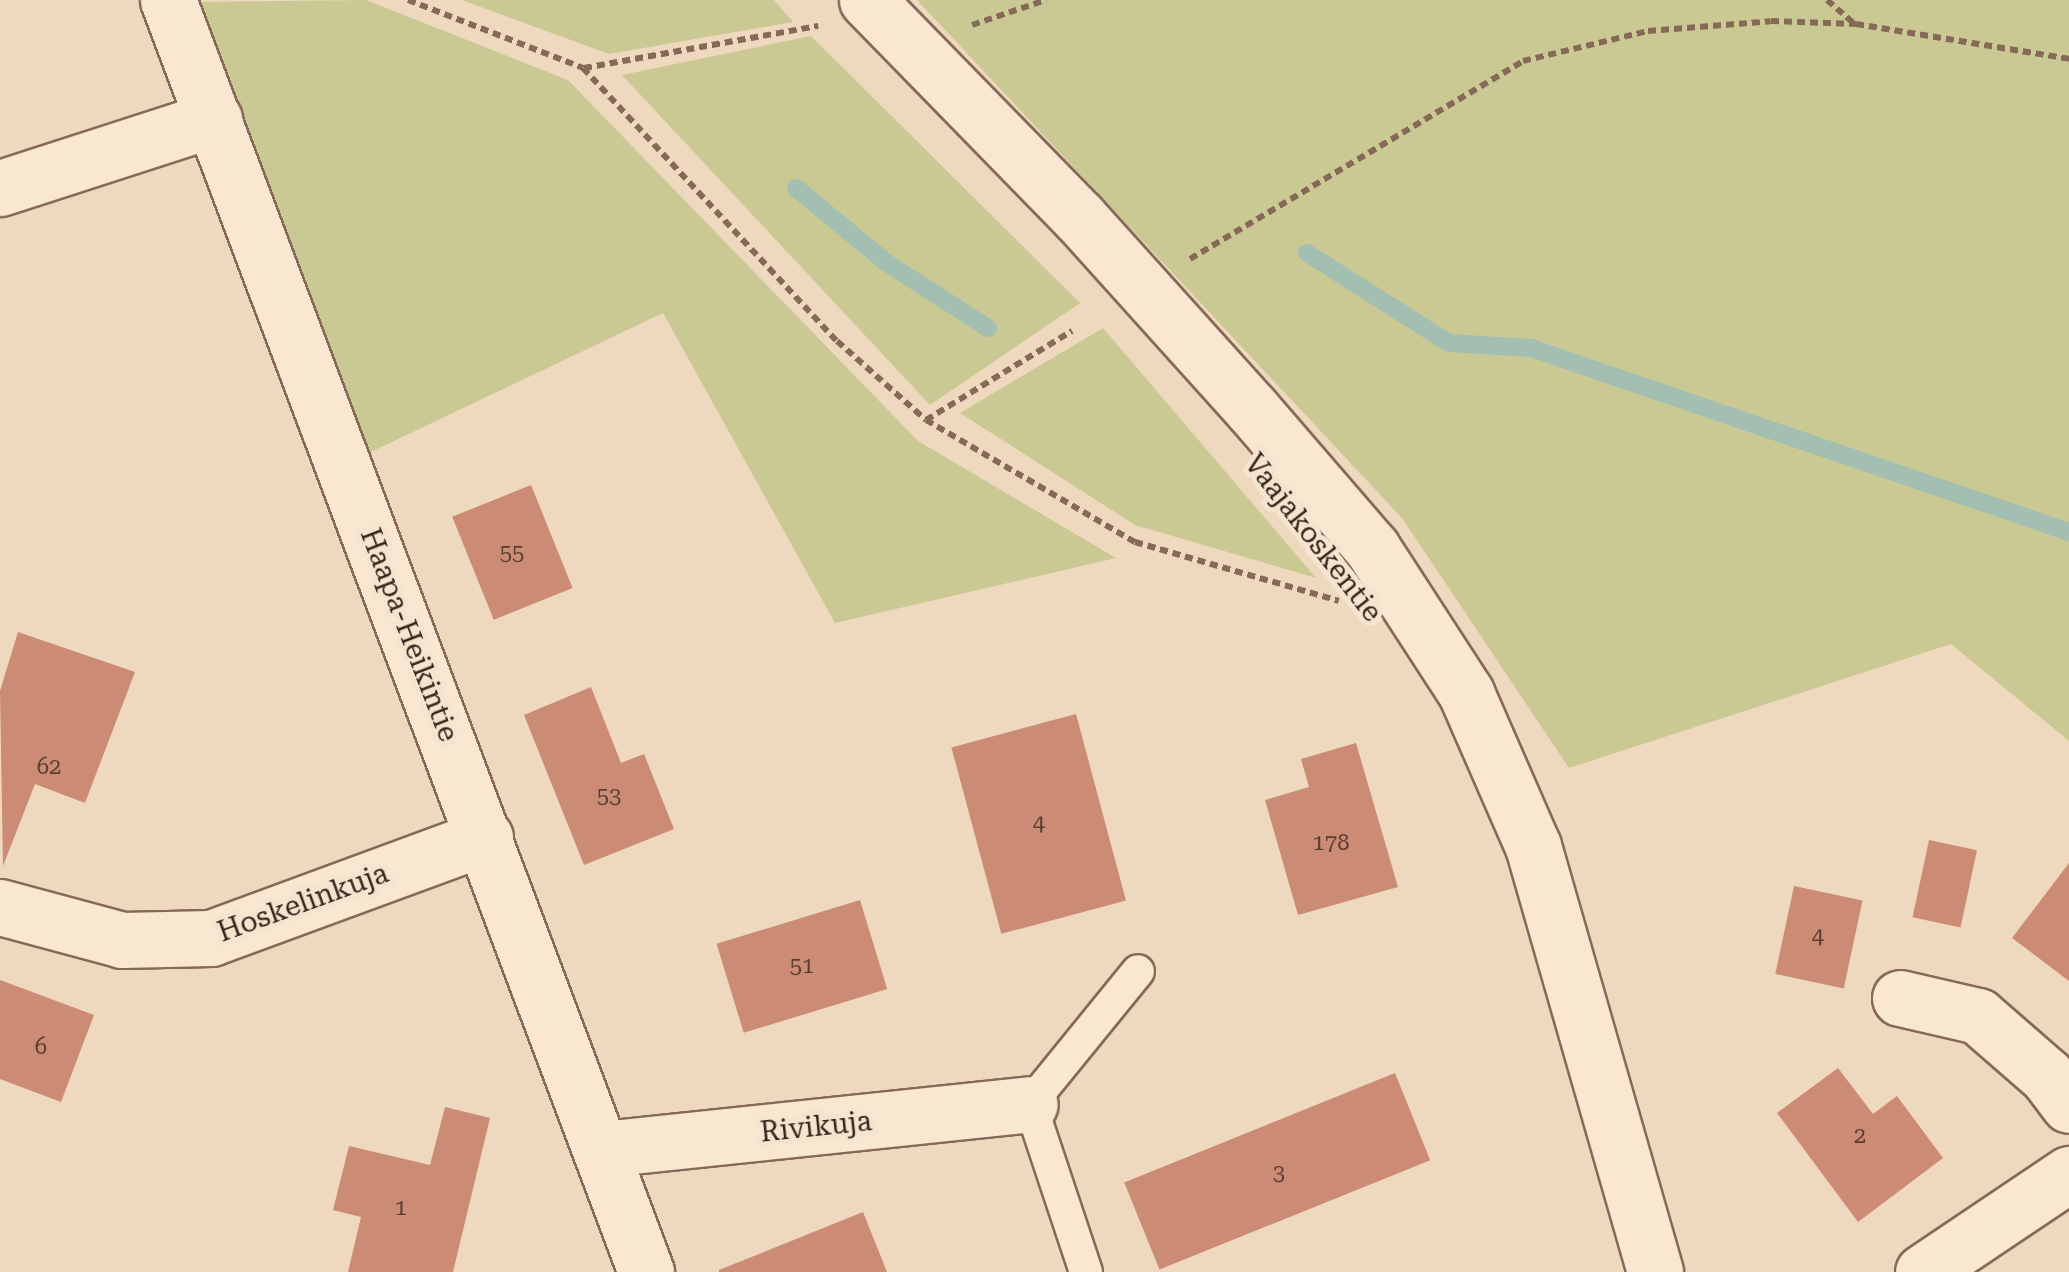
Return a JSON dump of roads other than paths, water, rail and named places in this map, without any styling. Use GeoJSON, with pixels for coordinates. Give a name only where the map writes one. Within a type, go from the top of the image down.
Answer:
{"type":"FeatureCollection","features":[{"type":"Feature","properties":{"kind":"street","name":"Haapa-Heikintie"},"geometry":{"type":"LineString","coordinates":[[168,0],[603,1149],[646,1272]]}},
{"type":"Feature","properties":{"kind":"street","name":"Vaajakoskentie"},"geometry":{"type":"LineString","coordinates":[[839,12],[1092,230],[1372,548],[1466,694],[1533,846],[1655,1272]]}},
{"type":"Feature","properties":{"kind":"street"},"geometry":{"type":"LineString","coordinates":[[0,188],[214,119]]}},
{"type":"Feature","properties":{"kind":"street","name":"Hoskelinkuja"},"geometry":{"type":"LineString","coordinates":[[0,907],[122,940],[211,938],[485,837]]}},
{"type":"Feature","properties":{"kind":"street"},"geometry":{"type":"LineString","coordinates":[[1900,998],[1978,1016],[2048,1076],[2069,1105]]}},
{"type":"Feature","properties":{"kind":"street","name":"Rivikuja"},"geometry":{"type":"LineString","coordinates":[[603,1149],[1030,1104]]}},
{"type":"Feature","properties":{"kind":"street"},"geometry":{"type":"LineString","coordinates":[[1922,1272],[2069,1174]]}},
{"type":"Feature","properties":{"kind":"lane"},"geometry":{"type":"LineString","coordinates":[[1086,1272],[1030,1104],[1138,971]]}},
{"type":"Feature","properties":{"kind":"waterway"},"geometry":{"type":"LineString","coordinates":[[796,188],[887,263],[988,328]]}},
{"type":"Feature","properties":{"kind":"waterway"},"geometry":{"type":"LineString","coordinates":[[1307,253],[1449,343],[1531,348],[2069,532]]}}]}
